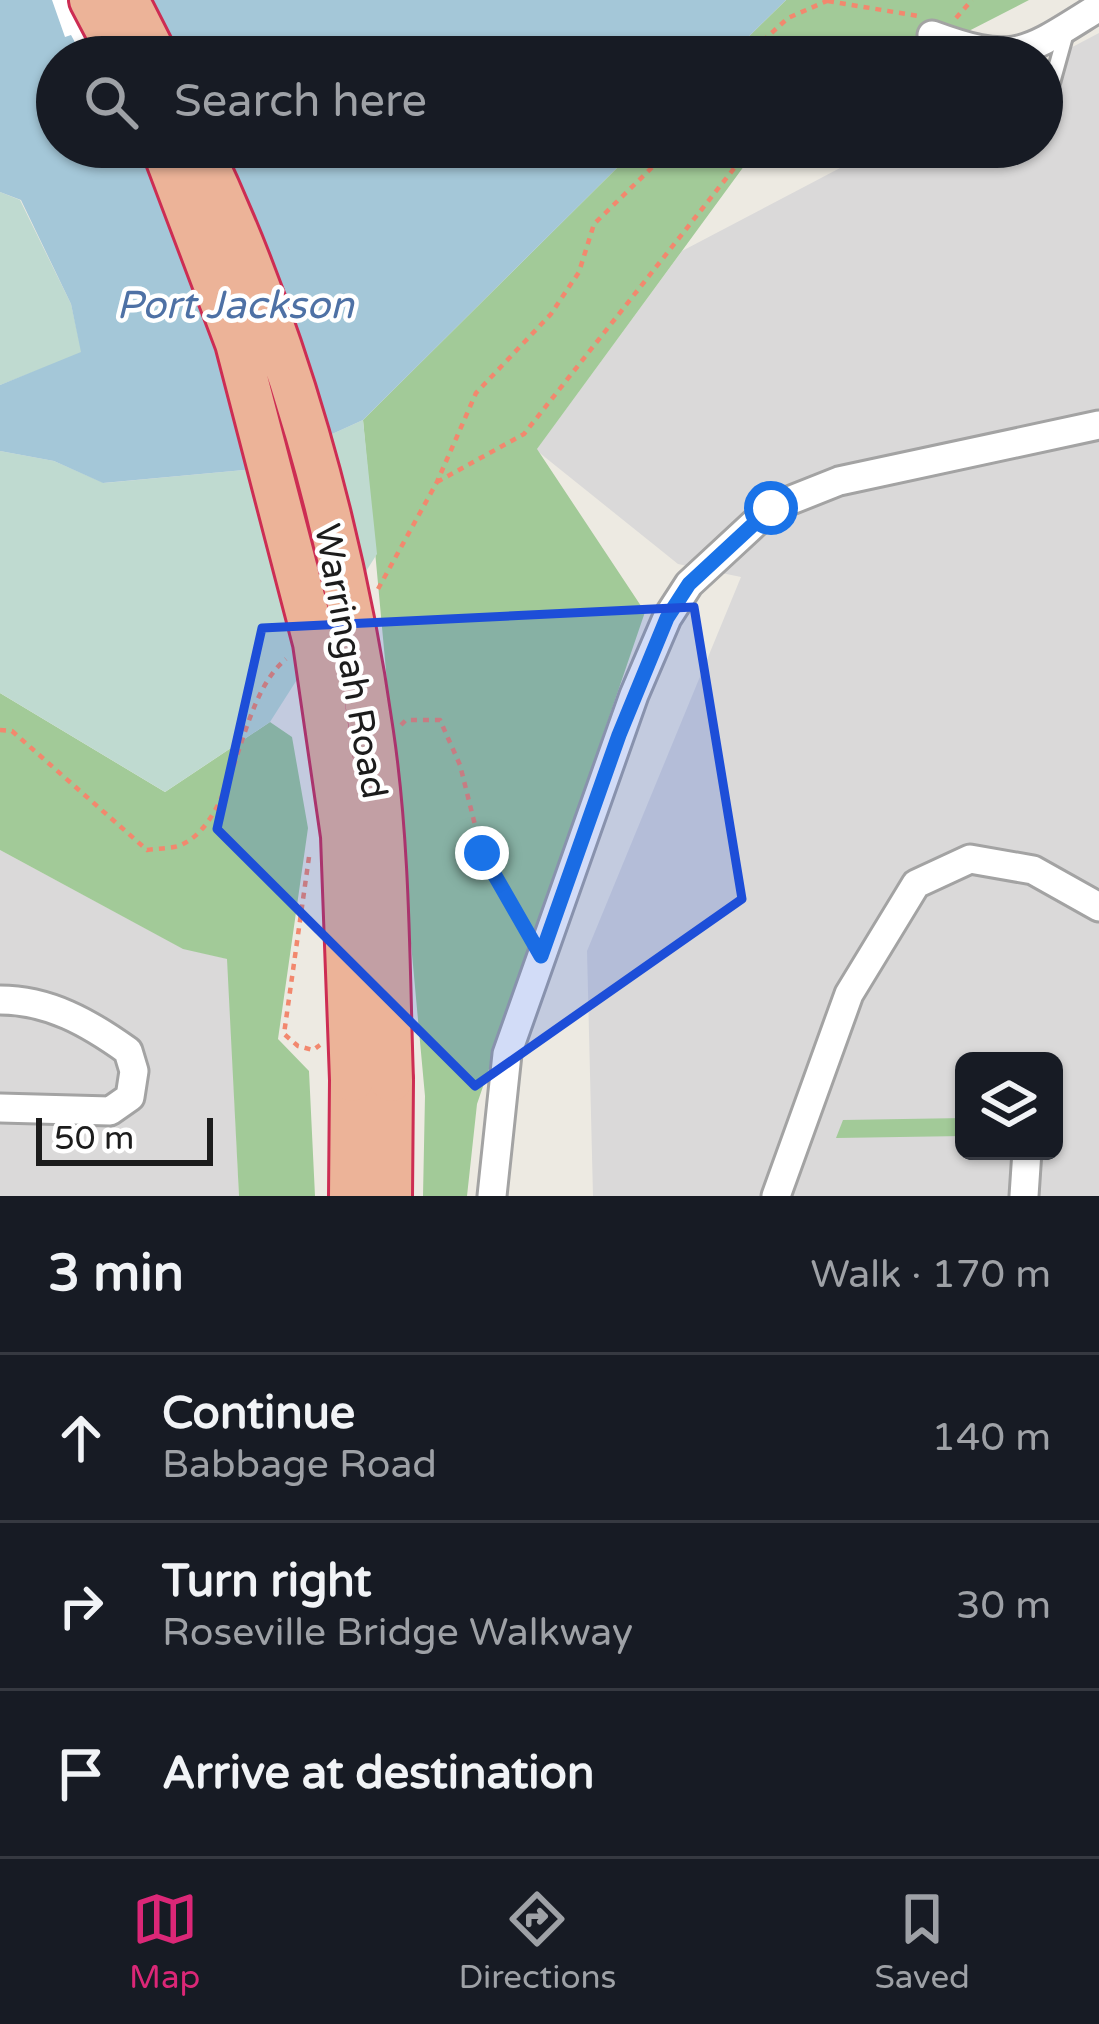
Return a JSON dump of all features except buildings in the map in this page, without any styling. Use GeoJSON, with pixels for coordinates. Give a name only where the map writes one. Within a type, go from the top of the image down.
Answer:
{"type":"FeatureCollection","features":[{"type":"Feature","properties":{"kind":"highway"},"geometry":{"type":"LineString","coordinates":[[91,0],[110,36]]}},
{"type":"Feature","properties":{"kind":"highway"},"geometry":{"type":"LineString","coordinates":[[127,0],[145,36]]}},
{"type":"Feature","properties":{"kind":"highway","name":"Warringah Road"},"geometry":{"type":"LineString","coordinates":[[171,168],[237,343],[315,643],[390,1196]]}},
{"type":"Feature","properties":{"kind":"highway","name":"Warringah Road"},"geometry":{"type":"LineString","coordinates":[[208,168],[265,303],[295,394],[360,662],[385,864],[371,1080],[351,1196]]}},
{"type":"Feature","properties":{"kind":"street"},"geometry":{"type":"LineString","coordinates":[[1053,36],[1099,8]]}},
{"type":"Feature","properties":{"kind":"street"},"geometry":{"type":"LineString","coordinates":[[492,1196],[507,1054],[653,650],[689,584],[771,508],[839,481],[1099,425]]}},
{"type":"Feature","properties":{"kind":"street"},"geometry":{"type":"LineString","coordinates":[[776,1196],[850,994],[916,884],[970,859],[1033,870],[1099,907]]}},
{"type":"Feature","properties":{"kind":"street"},"geometry":{"type":"LineString","coordinates":[[0,1000],[32,1000],[58,1010],[128,1051],[134,1071],[130,1097],[110,1111],[0,1108]]}},
{"type":"Feature","properties":{"kind":"street"},"geometry":{"type":"LineString","coordinates":[[1024,1196],[1026,1160]]}},
{"type":"Feature","properties":{"kind":"lane"},"geometry":{"type":"LineString","coordinates":[[1063,42],[1067,27]]}},
{"type":"Feature","properties":{"kind":"path"},"geometry":{"type":"LineString","coordinates":[[769,36],[788,18],[828,0],[930,18],[932,35]]}},
{"type":"Feature","properties":{"kind":"path"},"geometry":{"type":"LineString","coordinates":[[579,272],[593,224],[651,168]]}},
{"type":"Feature","properties":{"kind":"path"},"geometry":{"type":"LineString","coordinates":[[437,482],[524,434],[734,168]]}},
{"type":"Feature","properties":{"kind":"path"},"geometry":{"type":"LineString","coordinates":[[440,719],[460,766],[482,853],[541,956]]}},
{"type":"Feature","properties":{"kind":"path"},"geometry":{"type":"LineString","coordinates":[[310,854],[292,948],[284,1034],[313,1050],[321,1045],[324,1027]]}},
{"type":"Feature","properties":{"kind":"highlighted area"},"geometry":{"type":"Polygon","coordinates":[[[694,607],[742,899],[475,1086],[217,829],[262,628],[694,607]]]}},
{"type":"Feature","properties":{"kind":"shaded area"},"geometry":{"type":"Polygon","coordinates":[[[1099,33],[1099,1196],[593,1196],[587,951],[741,577],[678,564],[536,450],[682,251],[840,168],[1063,168],[1063,52],[1099,33]]]}},
{"type":"Feature","properties":{"kind":"shaded area"},"geometry":{"type":"Polygon","coordinates":[[[0,192],[20,200],[71,304],[82,353],[0,385],[0,192]]]}},
{"type":"Feature","properties":{"kind":"shaded area"},"geometry":{"type":"Polygon","coordinates":[[[363,420],[377,554],[270,722],[165,792],[0,693],[0,451],[54,461],[104,483],[255,469],[363,420]]]}},
{"type":"Feature","properties":{"kind":"shaded area"},"geometry":{"type":"Polygon","coordinates":[[[0,850],[182,948],[228,959],[239,1196],[0,1196],[0,850]]]}},
{"type":"Feature","properties":{"kind":"green space"},"geometry":{"type":"Polygon","coordinates":[[[786,0],[1029,0],[959,36],[749,36],[786,0]]]}},
{"type":"Feature","properties":{"kind":"green space"},"geometry":{"type":"Polygon","coordinates":[[[617,168],[743,168],[537,449],[645,612],[477,1104],[467,1196],[423,1196],[425,1096],[363,420],[617,168]]]}},
{"type":"Feature","properties":{"kind":"green space"},"geometry":{"type":"Polygon","coordinates":[[[0,693],[165,792],[270,722],[292,737],[308,828],[278,1039],[309,1071],[315,1196],[239,1196],[227,959],[183,949],[0,850],[0,693]]]}},
{"type":"Feature","properties":{"kind":"green space"},"geometry":{"type":"Polygon","coordinates":[[[955,1118],[955,1136],[836,1138],[843,1120],[955,1118]]]}},
{"type":"Feature","properties":{"kind":"water","name":"Port Jackson"},"geometry":{"type":"Polygon","coordinates":[[[0,0],[786,0],[749,36],[36,36],[36,168],[617,168],[363,420],[255,469],[103,483],[54,461],[0,451],[0,385],[81,352],[71,304],[21,200],[0,192],[0,0]]]}},
{"type":"Feature","properties":{"kind":"pier"},"geometry":{"type":"Polygon","coordinates":[[[52,0],[154,0],[150,4],[166,36],[71,35],[65,36],[52,0]]]}},
{"type":"Feature","properties":{"kind":"route"},"geometry":{"type":"LineString","coordinates":[[482,853],[541,956],[619,735],[667,618],[689,584],[771,508]]}}]}
